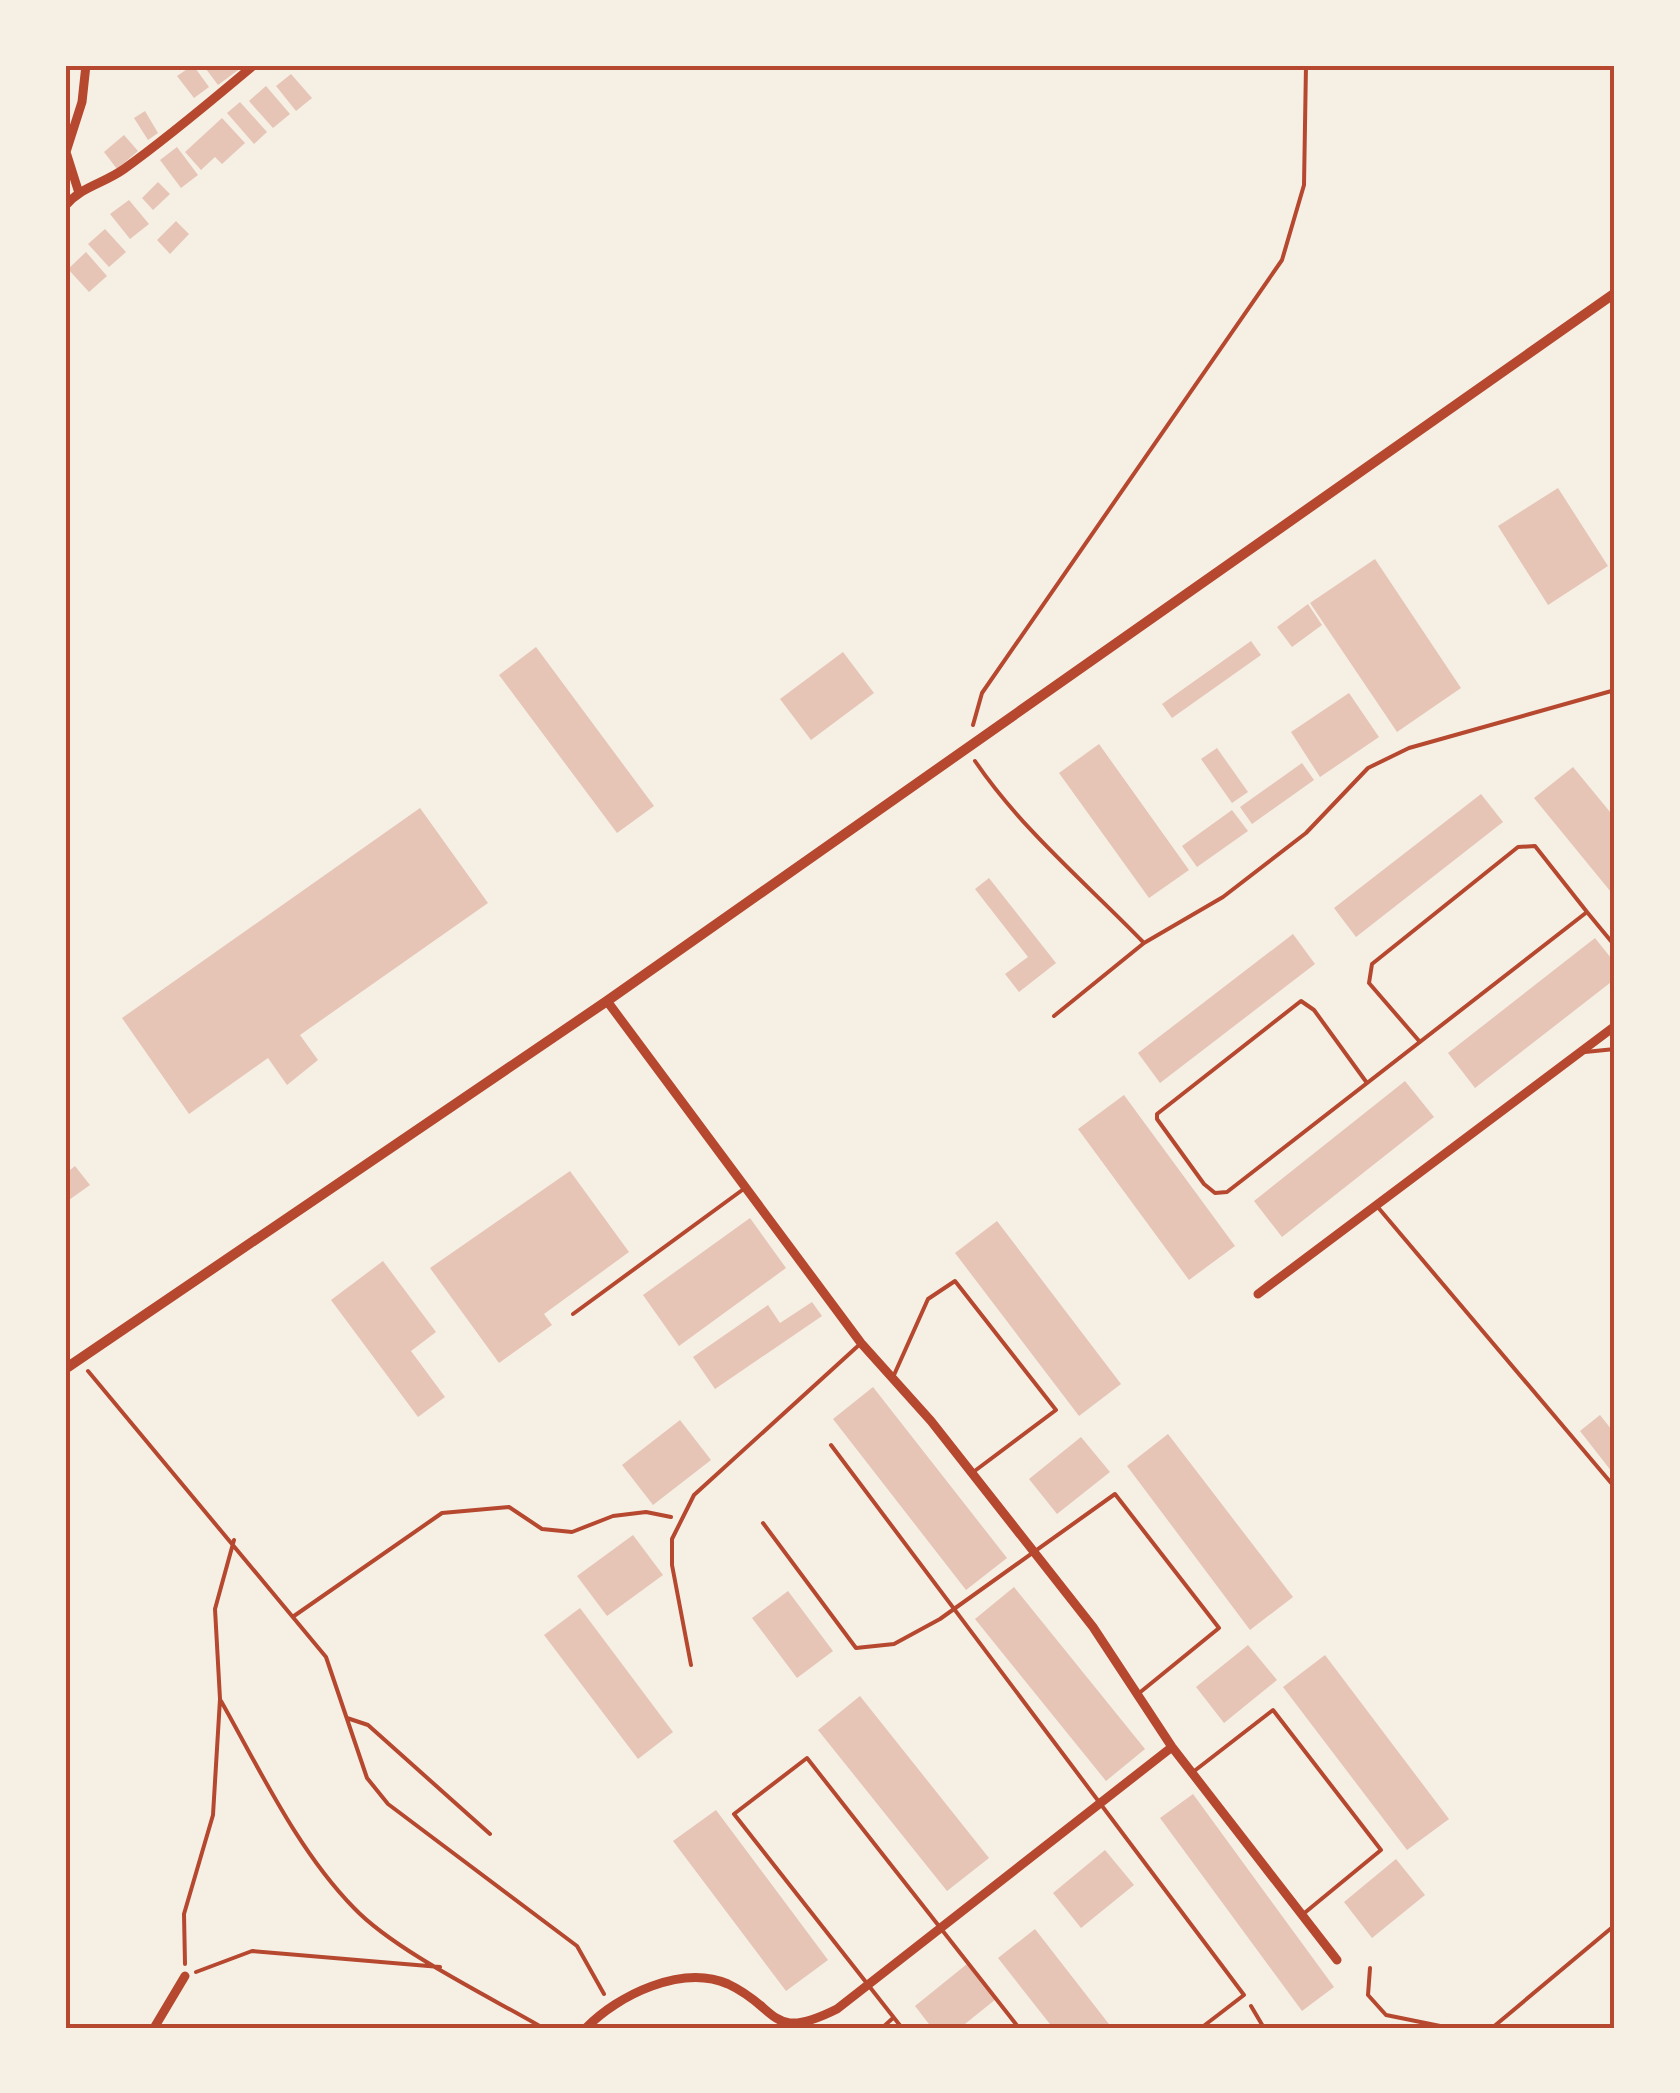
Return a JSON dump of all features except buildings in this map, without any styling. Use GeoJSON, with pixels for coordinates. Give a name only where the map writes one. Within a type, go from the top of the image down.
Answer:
{"type":"FeatureCollection","features":[{"type":"Feature","properties":{"kind":"street"},"geometry":{"type":"LineString","coordinates":[[78,190],[66,152],[82,102],[86,65]]}},
{"type":"Feature","properties":{"kind":"street"},"geometry":{"type":"LineString","coordinates":[[65,206],[78,190],[112,178],[254,65]]}},
{"type":"Feature","properties":{"kind":"street"},"geometry":{"type":"LineString","coordinates":[[65,1368],[607,1002],[1615,293]]}},
{"type":"Feature","properties":{"kind":"street"},"geometry":{"type":"LineString","coordinates":[[607,1002],[861,1343],[894,1375],[1093,1627],[1172,1747],[1337,1960]]}},
{"type":"Feature","properties":{"kind":"street"},"geometry":{"type":"LineString","coordinates":[[1258,1294],[1615,1026]]}},
{"type":"Feature","properties":{"kind":"street"},"geometry":{"type":"LineString","coordinates":[[586,2028],[649,1987],[688,1977],[728,1984],[776,2020],[805,2025],[837,2009],[1172,1747]]}},
{"type":"Feature","properties":{"kind":"street"},"geometry":{"type":"LineString","coordinates":[[154,2028],[186,1976]]}},
{"type":"Feature","properties":{"kind":"lane"},"geometry":{"type":"LineString","coordinates":[[1420,1042],[1369,983],[1372,964],[1518,848],[1535,846],[1615,946]]}},
{"type":"Feature","properties":{"kind":"lane"},"geometry":{"type":"LineString","coordinates":[[1367,1083],[1314,1010],[1302,1000],[1157,1114],[1157,1119],[1204,1184],[1215,1193],[1227,1192],[1587,912]]}},
{"type":"Feature","properties":{"kind":"lane"},"geometry":{"type":"LineString","coordinates":[[1583,1052],[1615,1050]]}},
{"type":"Feature","properties":{"kind":"lane"},"geometry":{"type":"LineString","coordinates":[[572,1314],[745,1188]]}},
{"type":"Feature","properties":{"kind":"lane"},"geometry":{"type":"LineString","coordinates":[[1376,1205],[1612,1484]]}},
{"type":"Feature","properties":{"kind":"lane"},"geometry":{"type":"LineString","coordinates":[[894,1375],[928,1298],[954,1280],[1056,1410],[972,1473]]}},
{"type":"Feature","properties":{"kind":"lane"},"geometry":{"type":"LineString","coordinates":[[691,1665],[672,1565],[672,1539],[694,1494],[861,1343]]}},
{"type":"Feature","properties":{"kind":"lane"},"geometry":{"type":"LineString","coordinates":[[831,1446],[1244,1995],[1200,2028]]}},
{"type":"Feature","properties":{"kind":"lane"},"geometry":{"type":"LineString","coordinates":[[763,1523],[856,1648],[894,1644],[954,1608],[1115,1494],[1220,1628],[1137,1695]]}},
{"type":"Feature","properties":{"kind":"lane"},"geometry":{"type":"LineString","coordinates":[[1192,1773],[1272,1710],[1381,1850],[1302,1915]]}},
{"type":"Feature","properties":{"kind":"lane"},"geometry":{"type":"LineString","coordinates":[[902,2028],[734,1814],[806,1758],[943,1926],[1018,2028]]}},
{"type":"Feature","properties":{"kind":"lane"},"geometry":{"type":"LineString","coordinates":[[882,2028],[894,2018]]}},
{"type":"Feature","properties":{"kind":"path"},"geometry":{"type":"LineString","coordinates":[[1144,944],[1046,840],[1007,808],[967,749],[982,693],[1282,260],[1304,185],[1306,65]]}},
{"type":"Feature","properties":{"kind":"path"},"geometry":{"type":"LineString","coordinates":[[1054,1016],[1144,944],[1224,898],[1306,833],[1368,768],[1409,748],[1615,690]]}},
{"type":"Feature","properties":{"kind":"path"},"geometry":{"type":"LineString","coordinates":[[78,1360],[234,1540],[326,1656],[367,1778],[388,1804],[577,1946],[596,1972],[610,2009]]}},
{"type":"Feature","properties":{"kind":"path"},"geometry":{"type":"LineString","coordinates":[[294,1616],[442,1512],[509,1507],[542,1529],[572,1532],[613,1516],[646,1512],[681,1519]]}},
{"type":"Feature","properties":{"kind":"path"},"geometry":{"type":"LineString","coordinates":[[234,1540],[215,1609],[220,1700],[213,1815],[184,1914],[186,1976],[252,1951],[440,1968]]}},
{"type":"Feature","properties":{"kind":"path"},"geometry":{"type":"LineString","coordinates":[[220,1700],[319,1864],[355,1910],[440,1968],[542,2028]]}},
{"type":"Feature","properties":{"kind":"path"},"geometry":{"type":"LineString","coordinates":[[347,1718],[368,1725],[490,1834]]}},
{"type":"Feature","properties":{"kind":"path"},"geometry":{"type":"LineString","coordinates":[[1492,2028],[1615,1925]]}},
{"type":"Feature","properties":{"kind":"path"},"geometry":{"type":"LineString","coordinates":[[1370,1968],[1368,1995],[1386,2015],[1450,2028]]}},
{"type":"Feature","properties":{"kind":"path"},"geometry":{"type":"LineString","coordinates":[[1244,1995],[1264,2028]]}}]}
